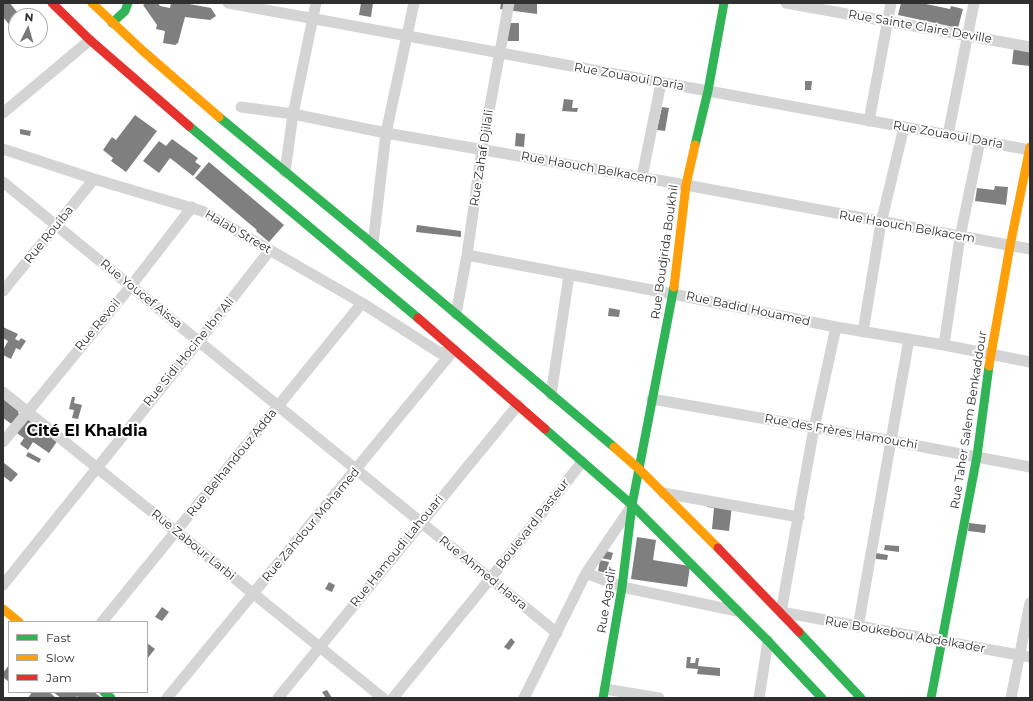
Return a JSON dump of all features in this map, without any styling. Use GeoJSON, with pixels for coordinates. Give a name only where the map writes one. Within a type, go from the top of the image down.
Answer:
{"type":"FeatureCollection","features":[{"type":"Feature","properties":{"kind":"main road"},"geometry":{"type":"LineString","coordinates":[[52,3],[90,40],[202,137],[410,311],[632,505],[768,641],[822,698]]}},
{"type":"Feature","properties":{"kind":"main road"},"geometry":{"type":"LineString","coordinates":[[92,3],[112,23],[203,104],[373,244],[638,469],[663,492],[781,612],[861,698]]}},
{"type":"Feature","properties":{"kind":"main road"},"geometry":{"type":"LineString","coordinates":[[112,23],[125,11],[128,3]]}},
{"type":"Feature","properties":{"kind":"main road","name":"Rue Boudjrida Boukhil"},"geometry":{"type":"LineString","coordinates":[[632,505],[673,294],[686,185],[708,91],[724,3]]}},
{"type":"Feature","properties":{"kind":"main road","name":"Rue Taher Salem Benkaddour"},"geometry":{"type":"LineString","coordinates":[[931,698],[977,456],[991,354],[1010,246],[1030,149]]}},
{"type":"Feature","properties":{"kind":"main road","name":"Rue Agadir"},"geometry":{"type":"LineString","coordinates":[[604,693],[622,587],[632,505]]}},
{"type":"Feature","properties":{"kind":"main road"},"geometry":{"type":"LineString","coordinates":[[3,609],[18,621]]}},
{"type":"Feature","properties":{"kind":"street","name":"Rue Zouaoui Daria"},"geometry":{"type":"LineString","coordinates":[[228,3],[869,121],[1030,149]]}},
{"type":"Feature","properties":{"kind":"street"},"geometry":{"type":"LineString","coordinates":[[285,172],[293,114],[316,3]]}},
{"type":"Feature","properties":{"kind":"street"},"geometry":{"type":"LineString","coordinates":[[373,244],[386,133],[414,3]]}},
{"type":"Feature","properties":{"kind":"street","name":"Rue Zahaf Djilali"},"geometry":{"type":"LineString","coordinates":[[456,314],[467,255],[482,149],[509,3]]}},
{"type":"Feature","properties":{"kind":"street","name":"Rue Sainte Claire Deville"},"geometry":{"type":"LineString","coordinates":[[786,3],[1030,47]]}},
{"type":"Feature","properties":{"kind":"street"},"geometry":{"type":"LineString","coordinates":[[869,121],[891,3]]}},
{"type":"Feature","properties":{"kind":"street"},"geometry":{"type":"LineString","coordinates":[[948,135],[974,3]]}},
{"type":"Feature","properties":{"kind":"street"},"geometry":{"type":"LineString","coordinates":[[3,113],[90,40]]}},
{"type":"Feature","properties":{"kind":"street"},"geometry":{"type":"LineString","coordinates":[[642,178],[661,83]]}},
{"type":"Feature","properties":{"kind":"street","name":"Rue Haouch Belkacem"},"geometry":{"type":"LineString","coordinates":[[241,107],[293,114],[386,133],[686,185],[1030,249]]}},
{"type":"Feature","properties":{"kind":"street"},"geometry":{"type":"LineString","coordinates":[[863,332],[881,222],[904,127]]}},
{"type":"Feature","properties":{"kind":"street"},"geometry":{"type":"LineString","coordinates":[[944,345],[960,237],[980,141]]}},
{"type":"Feature","properties":{"kind":"street","name":"Halab Street"},"geometry":{"type":"LineString","coordinates":[[5,152],[202,211],[362,303],[440,353],[454,350]]}},
{"type":"Feature","properties":{"kind":"street","name":"Rue Rouiba"},"geometry":{"type":"LineString","coordinates":[[3,291],[94,179]]}},
{"type":"Feature","properties":{"kind":"street","name":"Rue Youcef Aissa"},"geometry":{"type":"LineString","coordinates":[[3,182],[278,407]]}},
{"type":"Feature","properties":{"kind":"street","name":"Rue Revoil"},"geometry":{"type":"LineString","coordinates":[[3,442],[131,286],[192,207]]}},
{"type":"Feature","properties":{"kind":"street","name":"Rue Sidi Hocine Ibn Ali"},"geometry":{"type":"LineString","coordinates":[[3,586],[270,250]]}},
{"type":"Feature","properties":{"kind":"street","name":"Rue Badid Houamed"},"geometry":{"type":"LineString","coordinates":[[467,255],[836,327],[944,345],[1030,362]]}},
{"type":"Feature","properties":{"kind":"street"},"geometry":{"type":"LineString","coordinates":[[551,395],[569,275]]}},
{"type":"Feature","properties":{"kind":"street","name":"Rue Belhandouz Adda"},"geometry":{"type":"LineString","coordinates":[[103,621],[362,303]]}},
{"type":"Feature","properties":{"kind":"street"},"geometry":{"type":"LineString","coordinates":[[781,612],[814,428],[836,327]]}},
{"type":"Feature","properties":{"kind":"street"},"geometry":{"type":"LineString","coordinates":[[858,627],[909,339]]}},
{"type":"Feature","properties":{"kind":"street","name":"Rue Zahdour Mohamed"},"geometry":{"type":"LineString","coordinates":[[167,698],[454,350]]}},
{"type":"Feature","properties":{"kind":"street","name":"Rue Zabour Larbi"},"geometry":{"type":"LineString","coordinates":[[3,392],[383,698]]}},
{"type":"Feature","properties":{"kind":"street","name":"Rue des Frères Hamouchi"},"geometry":{"type":"LineString","coordinates":[[652,399],[977,456],[1030,467]]}},
{"type":"Feature","properties":{"kind":"street","name":"Rue Hamoudi Lahouari"},"geometry":{"type":"LineString","coordinates":[[278,698],[518,405]]}},
{"type":"Feature","properties":{"kind":"street","name":"Rue Ahmed Hasra"},"geometry":{"type":"LineString","coordinates":[[278,407],[556,632]]}},
{"type":"Feature","properties":{"kind":"street","name":"Boulevard Pasteur"},"geometry":{"type":"LineString","coordinates":[[393,698],[490,579],[582,462]]}},
{"type":"Feature","properties":{"kind":"street"},"geometry":{"type":"LineString","coordinates":[[663,492],[799,517]]}},
{"type":"Feature","properties":{"kind":"street"},"geometry":{"type":"LineString","coordinates":[[524,698],[586,573],[632,505]]}},
{"type":"Feature","properties":{"kind":"street"},"geometry":{"type":"LineString","coordinates":[[586,573],[622,587],[737,611]]}},
{"type":"Feature","properties":{"kind":"street"},"geometry":{"type":"LineString","coordinates":[[1011,698],[1030,603]]}},
{"type":"Feature","properties":{"kind":"street","name":"Rue Boukebou Abdelkader"},"geometry":{"type":"LineString","coordinates":[[781,612],[1030,657]]}},
{"type":"Feature","properties":{"kind":"street"},"geometry":{"type":"LineString","coordinates":[[759,698],[768,641]]}},
{"type":"Feature","properties":{"kind":"street"},"geometry":{"type":"LineString","coordinates":[[604,693],[659,698]]}},
{"type":"Feature","properties":{"kind":"building"},"geometry":{"type":"Polygon","coordinates":[[[3,3],[10,3],[14,8],[8,8],[8,23],[3,17],[3,3]]]}},
{"type":"Feature","properties":{"kind":"building"},"geometry":{"type":"Polygon","coordinates":[[[146,3],[158,3],[160,6],[170,8],[171,3],[184,3],[211,8],[216,16],[210,20],[185,17],[178,43],[175,45],[163,43],[165,31],[156,29],[157,25],[143,5],[146,3]]]}},
{"type":"Feature","properties":{"kind":"building"},"geometry":{"type":"Polygon","coordinates":[[[361,3],[373,3],[371,17],[359,15],[361,3]]]}},
{"type":"Feature","properties":{"kind":"building"},"geometry":{"type":"Polygon","coordinates":[[[501,3],[537,4],[537,14],[500,9],[501,3]]]}},
{"type":"Feature","properties":{"kind":"building"},"geometry":{"type":"Polygon","coordinates":[[[901,3],[921,3],[950,9],[951,6],[963,9],[958,28],[898,15],[901,3]]]}},
{"type":"Feature","properties":{"kind":"building"},"geometry":{"type":"Polygon","coordinates":[[[500,23],[519,23],[519,41],[500,41],[500,23]]]}},
{"type":"Feature","properties":{"kind":"building"},"geometry":{"type":"Polygon","coordinates":[[[1014,46],[1030,48],[1030,66],[1012,64],[1014,46]]]}},
{"type":"Feature","properties":{"kind":"building"},"geometry":{"type":"Polygon","coordinates":[[[805,81],[812,81],[811,90],[805,90],[805,81]]]}},
{"type":"Feature","properties":{"kind":"building"},"geometry":{"type":"Polygon","coordinates":[[[564,99],[573,100],[572,108],[578,108],[577,112],[562,111],[564,99]]]}},
{"type":"Feature","properties":{"kind":"building"},"geometry":{"type":"Polygon","coordinates":[[[662,107],[669,108],[665,131],[657,130],[662,107]]]}},
{"type":"Feature","properties":{"kind":"building"},"geometry":{"type":"Polygon","coordinates":[[[135,115],[157,131],[126,172],[111,161],[113,158],[103,150],[112,137],[116,140],[135,115]]]}},
{"type":"Feature","properties":{"kind":"building"},"geometry":{"type":"Polygon","coordinates":[[[20,129],[31,131],[30,136],[20,134],[20,129]]]}},
{"type":"Feature","properties":{"kind":"building"},"geometry":{"type":"Polygon","coordinates":[[[516,133],[525,134],[524,147],[515,146],[516,133]]]}},
{"type":"Feature","properties":{"kind":"building"},"geometry":{"type":"Polygon","coordinates":[[[172,139],[198,158],[195,162],[201,166],[193,176],[170,158],[159,173],[143,161],[159,141],[166,146],[172,139]]]}},
{"type":"Feature","properties":{"kind":"building"},"geometry":{"type":"Polygon","coordinates":[[[209,162],[284,225],[269,242],[256,231],[257,230],[195,178],[209,162]]]}},
{"type":"Feature","properties":{"kind":"building"},"geometry":{"type":"Polygon","coordinates":[[[995,186],[1008,187],[1006,205],[975,201],[977,188],[994,190],[995,186]]]}},
{"type":"Feature","properties":{"kind":"building"},"geometry":{"type":"Polygon","coordinates":[[[417,225],[461,231],[461,237],[416,232],[417,225]]]}},
{"type":"Feature","properties":{"kind":"building"},"geometry":{"type":"Polygon","coordinates":[[[609,308],[620,310],[619,317],[608,316],[609,308]]]}},
{"type":"Feature","properties":{"kind":"building"},"geometry":{"type":"Polygon","coordinates":[[[3,327],[18,334],[15,339],[19,341],[21,338],[26,341],[20,350],[16,348],[11,359],[3,355],[3,350],[8,341],[3,338],[3,327]]]}},
{"type":"Feature","properties":{"kind":"building"},"geometry":{"type":"Polygon","coordinates":[[[72,397],[75,397],[74,403],[82,405],[78,419],[72,418],[74,410],[69,409],[72,397]]]}},
{"type":"Feature","properties":{"kind":"building"},"geometry":{"type":"Polygon","coordinates":[[[3,398],[20,409],[18,413],[58,440],[49,453],[33,442],[28,450],[20,444],[24,438],[11,429],[13,425],[3,418],[3,398]]]}},
{"type":"Feature","properties":{"kind":"building"},"geometry":{"type":"Polygon","coordinates":[[[28,452],[41,459],[39,463],[26,456],[28,452]]]}},
{"type":"Feature","properties":{"kind":"building"},"geometry":{"type":"Polygon","coordinates":[[[4,463],[18,474],[11,482],[3,476],[4,463]]]}},
{"type":"Feature","properties":{"kind":"building"},"geometry":{"type":"Polygon","coordinates":[[[707,503],[732,506],[729,531],[712,529],[714,508],[707,507],[707,503]]]}},
{"type":"Feature","properties":{"kind":"building"},"geometry":{"type":"Polygon","coordinates":[[[969,523],[986,525],[985,533],[968,531],[969,523]]]}},
{"type":"Feature","properties":{"kind":"building"},"geometry":{"type":"Polygon","coordinates":[[[637,537],[656,540],[653,560],[690,566],[687,587],[631,579],[637,537]]]}},
{"type":"Feature","properties":{"kind":"building"},"geometry":{"type":"Polygon","coordinates":[[[885,545],[899,546],[899,552],[884,550],[885,545]]]}},
{"type":"Feature","properties":{"kind":"building"},"geometry":{"type":"Polygon","coordinates":[[[603,550],[613,553],[611,560],[601,558],[603,550]]]}},
{"type":"Feature","properties":{"kind":"building"},"geometry":{"type":"Polygon","coordinates":[[[876,553],[888,555],[887,560],[876,559],[876,553]]]}},
{"type":"Feature","properties":{"kind":"building"},"geometry":{"type":"Polygon","coordinates":[[[600,560],[609,562],[606,573],[598,571],[600,560]]]}},
{"type":"Feature","properties":{"kind":"building"},"geometry":{"type":"Polygon","coordinates":[[[329,582],[335,585],[332,592],[325,589],[329,582]]]}},
{"type":"Feature","properties":{"kind":"building"},"geometry":{"type":"Polygon","coordinates":[[[162,607],[169,612],[162,621],[155,617],[162,607]]]}},
{"type":"Feature","properties":{"kind":"building"},"geometry":{"type":"Polygon","coordinates":[[[511,638],[515,642],[509,650],[504,647],[511,638]]]}},
{"type":"Feature","properties":{"kind":"building"},"geometry":{"type":"Polygon","coordinates":[[[148,644],[155,649],[148,658],[148,644]]]}},
{"type":"Feature","properties":{"kind":"building"},"geometry":{"type":"Polygon","coordinates":[[[687,657],[691,657],[690,663],[695,663],[696,658],[699,658],[698,666],[720,668],[720,676],[697,674],[698,669],[686,668],[687,657]]]}},
{"type":"Feature","properties":{"kind":"building"},"geometry":{"type":"Polygon","coordinates":[[[8,666],[8,681],[3,677],[3,673],[8,666]]]}},
{"type":"Feature","properties":{"kind":"building"},"geometry":{"type":"Polygon","coordinates":[[[327,690],[332,698],[326,698],[322,692],[327,690]]]}},
{"type":"Feature","properties":{"kind":"building"},"geometry":{"type":"Polygon","coordinates":[[[31,693],[50,693],[55,697],[54,698],[28,698],[31,693]]]}},
{"type":"Feature","properties":{"kind":"building"},"geometry":{"type":"Polygon","coordinates":[[[54,693],[95,693],[102,698],[79,698],[77,696],[76,698],[61,698],[54,693]]]}},
{"type":"Feature","properties":{"kind":"traffic: fast"},"geometry":{"type":"LineString","coordinates":[[112,23],[125,11],[128,3]]}},
{"type":"Feature","properties":{"kind":"traffic: fast"},"geometry":{"type":"LineString","coordinates":[[695,145],[708,91],[724,3]]}},
{"type":"Feature","properties":{"kind":"traffic: fast"},"geometry":{"type":"LineString","coordinates":[[219,117],[373,244],[614,447]]}},
{"type":"Feature","properties":{"kind":"traffic: fast"},"geometry":{"type":"LineString","coordinates":[[189,126],[418,318]]}},
{"type":"Feature","properties":{"kind":"traffic: fast"},"geometry":{"type":"LineString","coordinates":[[603,698],[622,587],[632,505],[674,287]]}},
{"type":"Feature","properties":{"kind":"traffic: fast"},"geometry":{"type":"LineString","coordinates":[[931,698],[977,456],[989,366]]}},
{"type":"Feature","properties":{"kind":"traffic: fast"},"geometry":{"type":"LineString","coordinates":[[545,429],[632,505],[768,641],[822,698]]}},
{"type":"Feature","properties":{"kind":"traffic: fast"},"geometry":{"type":"LineString","coordinates":[[799,632],[861,698]]}},
{"type":"Feature","properties":{"kind":"traffic: fast"},"geometry":{"type":"LineString","coordinates":[[105,693],[111,698]]}},
{"type":"Feature","properties":{"kind":"traffic: slow"},"geometry":{"type":"LineString","coordinates":[[92,3],[143,51],[219,117]]}},
{"type":"Feature","properties":{"kind":"traffic: slow"},"geometry":{"type":"LineString","coordinates":[[674,287],[686,185],[695,145]]}},
{"type":"Feature","properties":{"kind":"traffic: slow"},"geometry":{"type":"LineString","coordinates":[[989,366],[1010,246],[1030,147]]}},
{"type":"Feature","properties":{"kind":"traffic: slow"},"geometry":{"type":"LineString","coordinates":[[614,447],[639,469],[718,548]]}},
{"type":"Feature","properties":{"kind":"traffic: slow"},"geometry":{"type":"LineString","coordinates":[[3,609],[18,621]]}},
{"type":"Feature","properties":{"kind":"traffic: jam"},"geometry":{"type":"LineString","coordinates":[[52,3],[90,40],[189,126]]}},
{"type":"Feature","properties":{"kind":"traffic: jam"},"geometry":{"type":"LineString","coordinates":[[418,318],[545,429]]}},
{"type":"Feature","properties":{"kind":"traffic: jam"},"geometry":{"type":"LineString","coordinates":[[718,548],[799,632]]}},
{"type":"Feature","properties":{"kind":"district","name":"Cité El Khaldia"},"geometry":{"type":"Point","coordinates":[87,431]}}]}
